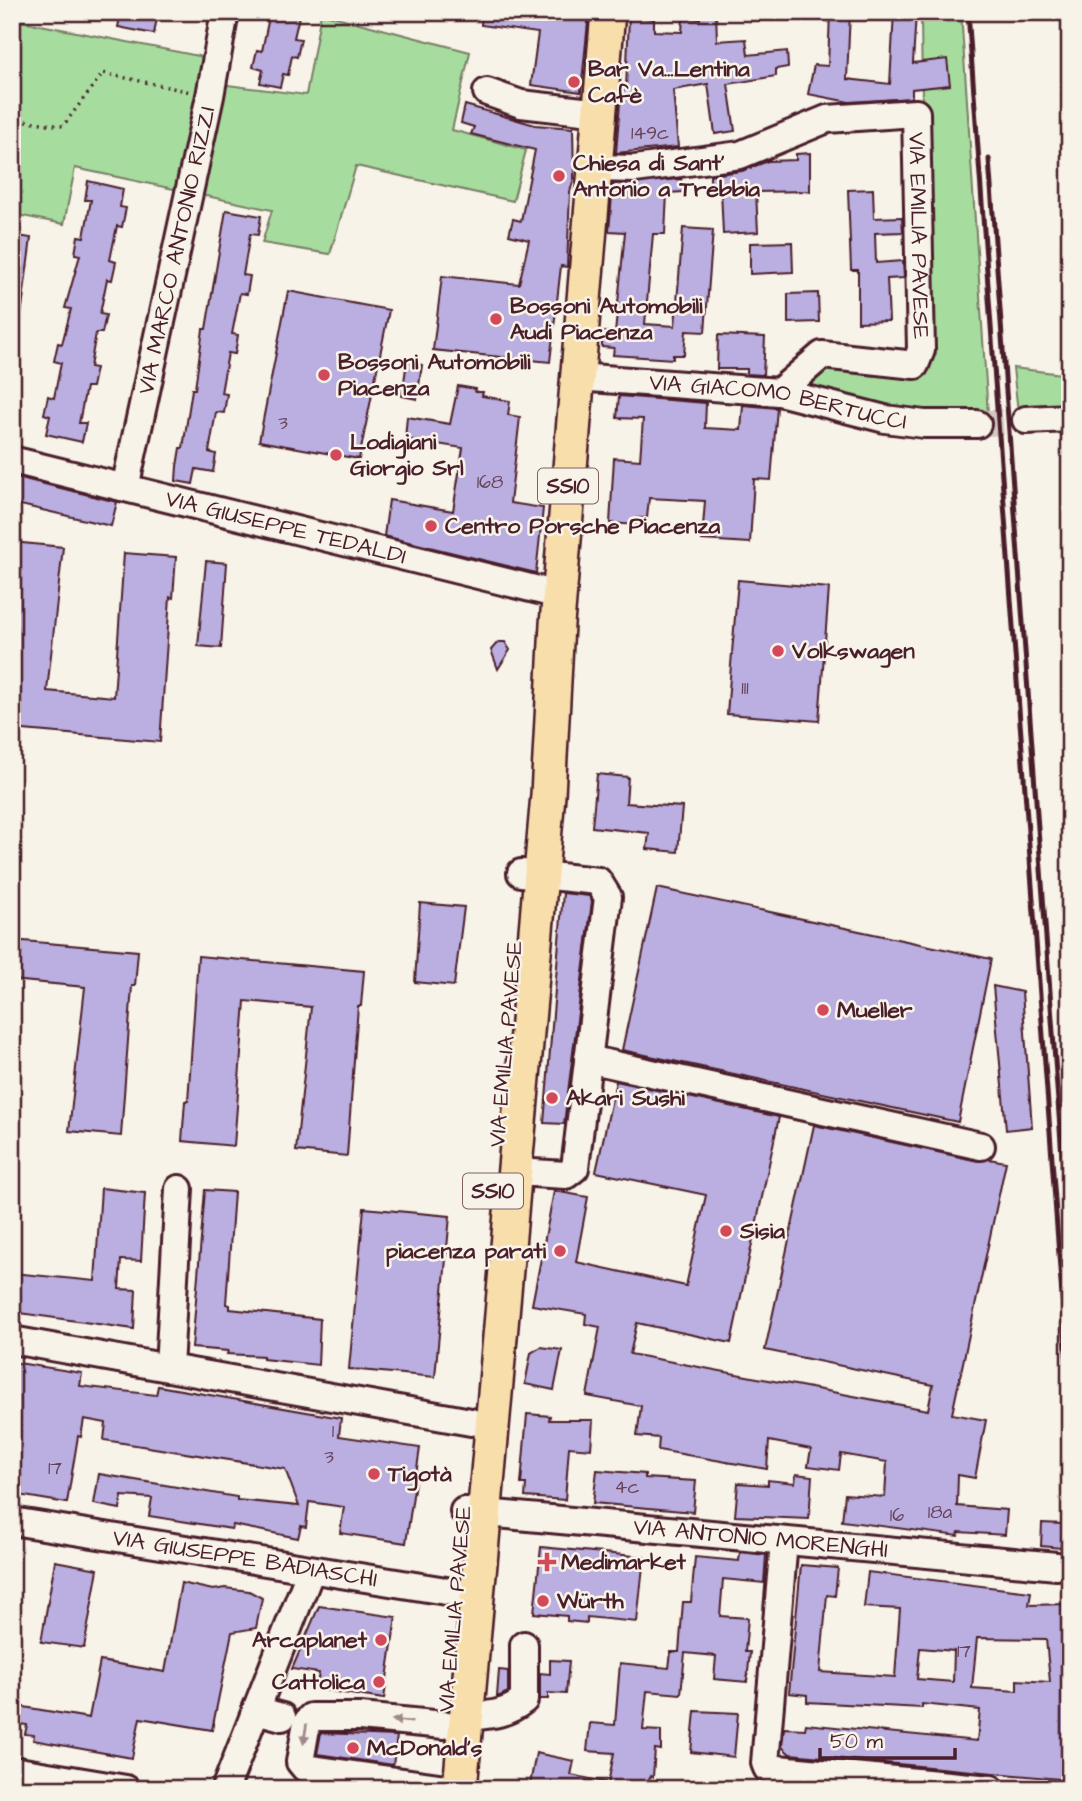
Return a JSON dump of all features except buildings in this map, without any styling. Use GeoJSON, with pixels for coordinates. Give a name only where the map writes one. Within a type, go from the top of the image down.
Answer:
{"type":"FeatureCollection","features":[{"type":"Feature","properties":{"kind":"main road","name":"VIA EMILIA PAVESE"},"geometry":{"type":"LineString","coordinates":[[446,1788],[455,1721],[507,1184],[531,874],[531,752],[542,677],[559,595],[608,12]]}},
{"type":"Feature","properties":{"kind":"main road","name":"VIA EMILIA PAVESE"},"geometry":{"type":"LineString","coordinates":[[474,1512],[471,1422],[507,1184]]}},
{"type":"Feature","properties":{"kind":"street","name":"VIA MARCO ANTONIO RIZZI"},"geometry":{"type":"LineString","coordinates":[[125,488],[210,96],[225,12]]}},
{"type":"Feature","properties":{"kind":"street"},"geometry":{"type":"LineString","coordinates":[[487,92],[521,104],[600,113]]}},
{"type":"Feature","properties":{"kind":"street","name":"VIA EMILIA PAVESE"},"geometry":{"type":"LineString","coordinates":[[595,168],[635,169],[740,155],[827,119],[916,113],[921,350],[915,365],[822,355],[779,392]]}},
{"type":"Feature","properties":{"kind":"street","name":"VIA GIACOMO BERTUCCI"},"geometry":{"type":"LineString","coordinates":[[578,377],[779,392],[885,419],[924,424],[977,424]]}},
{"type":"Feature","properties":{"kind":"street"},"geometry":{"type":"LineString","coordinates":[[1026,420],[1070,418]]}},
{"type":"Feature","properties":{"kind":"street","name":"VIA GIUSEPPE TEDALDI"},"geometry":{"type":"LineString","coordinates":[[12,460],[559,595]]}},
{"type":"Feature","properties":{"kind":"street"},"geometry":{"type":"LineString","coordinates":[[507,1184],[566,1175],[575,1167],[608,897],[598,881],[531,874]]}},
{"type":"Feature","properties":{"kind":"street"},"geometry":{"type":"LineString","coordinates":[[588,1059],[981,1146]]}},
{"type":"Feature","properties":{"kind":"street"},"geometry":{"type":"LineString","coordinates":[[169,1368],[179,1189]]}},
{"type":"Feature","properties":{"kind":"street"},"geometry":{"type":"LineString","coordinates":[[12,1340],[471,1422]]}},
{"type":"Feature","properties":{"kind":"street","name":"VIA ANTONIO MORENGHI"},"geometry":{"type":"LineString","coordinates":[[474,1512],[1057,1566]]}},
{"type":"Feature","properties":{"kind":"street","name":"VIA GIUSEPPE BADIASCHI"},"geometry":{"type":"LineString","coordinates":[[12,1521],[467,1595]]}},
{"type":"Feature","properties":{"kind":"street"},"geometry":{"type":"LineString","coordinates":[[784,1541],[765,1763],[767,1769],[991,1789]]}},
{"type":"Feature","properties":{"kind":"street"},"geometry":{"type":"LineString","coordinates":[[225,1789],[311,1570]]}},
{"type":"Feature","properties":{"kind":"street"},"geometry":{"type":"LineString","coordinates":[[446,1788],[305,1768],[300,1762],[307,1722],[311,1717],[455,1721],[513,1710],[524,1700],[524,1645]]}},
{"type":"Feature","properties":{"kind":"street"},"geometry":{"type":"LineString","coordinates":[[256,1710],[282,1717]]}},
{"type":"Feature","properties":{"kind":"street"},"geometry":{"type":"LineString","coordinates":[[12,1770],[125,1789]]}},
{"type":"Feature","properties":{"kind":"path"},"geometry":{"type":"LineString","coordinates":[[12,119],[63,126],[103,73],[210,96]]}},
{"type":"Feature","properties":{"kind":"green space"},"geometry":{"type":"Polygon","coordinates":[[[921,12],[961,12],[988,414],[919,414],[777,390],[821,357],[925,373],[921,12]]]}},
{"type":"Feature","properties":{"kind":"green space"},"geometry":{"type":"Polygon","coordinates":[[[321,13],[470,52],[452,130],[526,150],[513,201],[356,166],[330,254],[262,243],[272,210],[75,168],[64,224],[12,214],[12,59],[20,21],[214,59],[212,83],[306,95],[321,13]]]}},
{"type":"Feature","properties":{"kind":"green space"},"geometry":{"type":"Polygon","coordinates":[[[1013,368],[1070,375],[1070,411],[1018,412],[1013,368]]]}},
{"type":"Feature","properties":{"kind":"tunnel"},"geometry":{"type":"LineString","coordinates":[[977,424],[1026,420]]}},
{"type":"Feature","properties":{"kind":"railway"},"geometry":{"type":"LineString","coordinates":[[968,12],[1070,1405]]}},
{"type":"Feature","properties":{"kind":"railway"},"geometry":{"type":"LineString","coordinates":[[989,159],[1067,1224]]}},
{"type":"Feature","properties":{"kind":"place","name":"Bar Va...Lentina Cafè"},"geometry":{"type":"Point","coordinates":[574,82]}},
{"type":"Feature","properties":{"kind":"place","name":"Chiesa di Sant' Antonio a Trebbia"},"geometry":{"type":"Point","coordinates":[559,176]}},
{"type":"Feature","properties":{"kind":"place","name":"Bossoni Automobili Audi Piacenza"},"geometry":{"type":"Point","coordinates":[496,319]}},
{"type":"Feature","properties":{"kind":"place","name":"Bossoni Automobili Piacenza"},"geometry":{"type":"Point","coordinates":[324,375]}},
{"type":"Feature","properties":{"kind":"place","name":"Lodigiani Giorgio Srl"},"geometry":{"type":"Point","coordinates":[336,455]}},
{"type":"Feature","properties":{"kind":"place","name":"Centro Porsche Piacenza"},"geometry":{"type":"Point","coordinates":[431,526]}},
{"type":"Feature","properties":{"kind":"place","name":"Volkswagen"},"geometry":{"type":"Point","coordinates":[778,651]}},
{"type":"Feature","properties":{"kind":"place","name":"Mueller"},"geometry":{"type":"Point","coordinates":[823,1010]}},
{"type":"Feature","properties":{"kind":"place","name":"Akari Sushi"},"geometry":{"type":"Point","coordinates":[552,1098]}},
{"type":"Feature","properties":{"kind":"place","name":"Sisia"},"geometry":{"type":"Point","coordinates":[726,1231]}},
{"type":"Feature","properties":{"kind":"place","name":"piacenza parati"},"geometry":{"type":"Point","coordinates":[560,1251]}},
{"type":"Feature","properties":{"kind":"place","name":"Tigotà"},"geometry":{"type":"Point","coordinates":[374,1474]}},
{"type":"Feature","properties":{"kind":"place","name":"Medimarket"},"geometry":{"type":"Point","coordinates":[547,1562]}},
{"type":"Feature","properties":{"kind":"place","name":"Würth"},"geometry":{"type":"Point","coordinates":[543,1601]}},
{"type":"Feature","properties":{"kind":"place","name":"Arcaplanet"},"geometry":{"type":"Point","coordinates":[381,1640]}},
{"type":"Feature","properties":{"kind":"place","name":"Cattolica"},"geometry":{"type":"Point","coordinates":[379,1682]}},
{"type":"Feature","properties":{"kind":"place","name":"McDonald's"},"geometry":{"type":"Point","coordinates":[353,1748]}}]}
